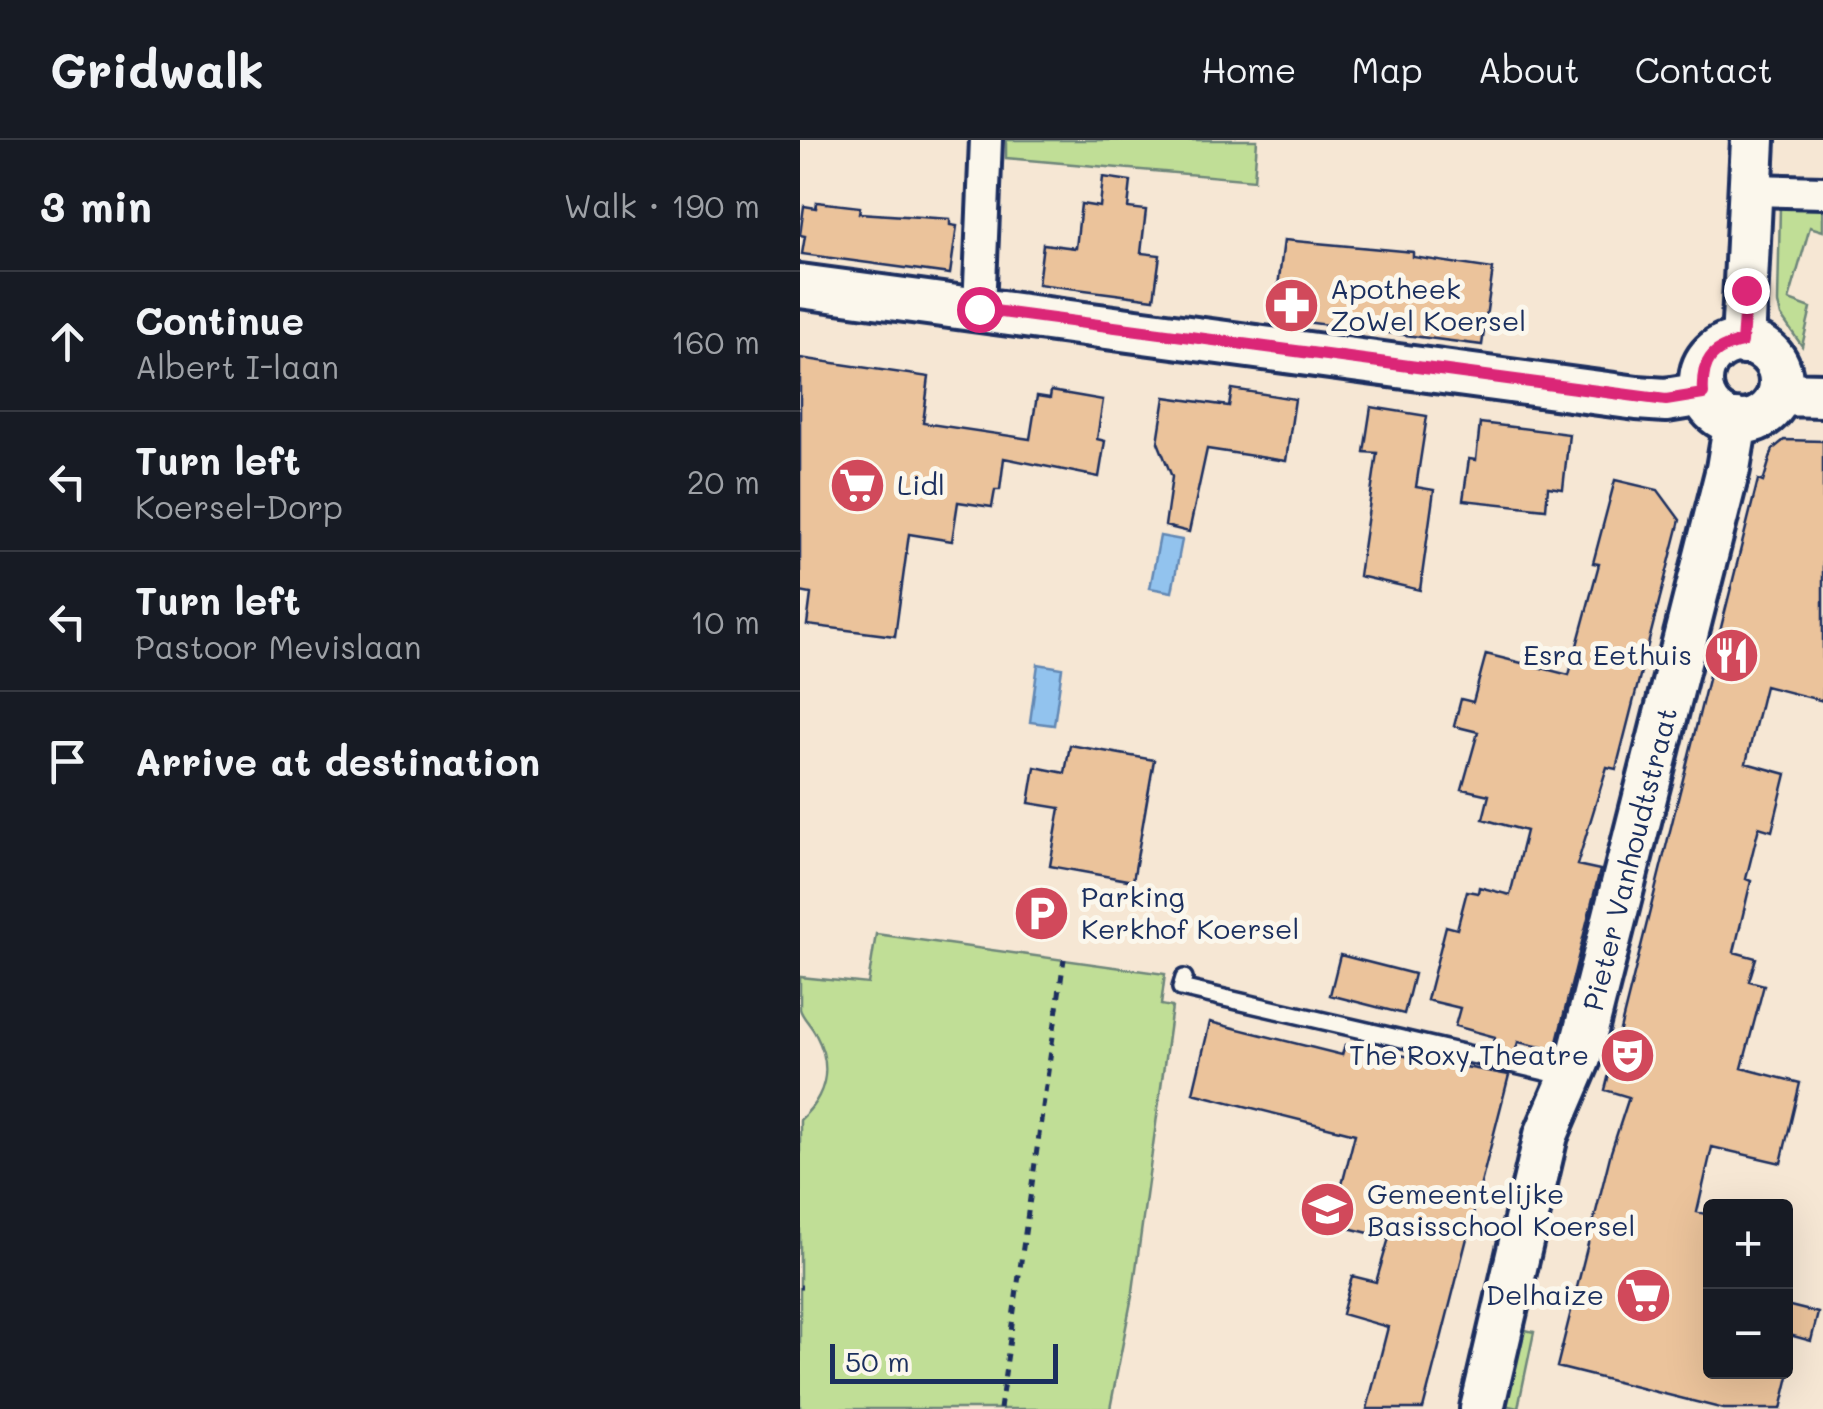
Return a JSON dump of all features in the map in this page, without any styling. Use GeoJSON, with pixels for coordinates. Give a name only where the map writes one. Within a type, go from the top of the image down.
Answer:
{"type":"FeatureCollection","features":[{"type":"Feature","properties":{"kind":"street"},"geometry":{"type":"LineString","coordinates":[[979,309],[986,140]]}},
{"type":"Feature","properties":{"kind":"street"},"geometry":{"type":"LineString","coordinates":[[1753,140],[1752,190],[1758,334],[1757,346],[1803,384],[1752,422],[1719,416],[1703,394],[1704,367],[1724,346],[1758,334]]}},
{"type":"Feature","properties":{"kind":"street"},"geometry":{"type":"LineString","coordinates":[[1752,190],[1823,192]]}},
{"type":"Feature","properties":{"kind":"street"},"geometry":{"type":"LineString","coordinates":[[800,286],[1637,398],[1666,400],[1703,394]]}},
{"type":"Feature","properties":{"kind":"street","name":"Pieter Vanhoudtstraat"},"geometry":{"type":"LineString","coordinates":[[1482,1409],[1546,1135],[1580,1058],[1728,469],[1736,421]]}},
{"type":"Feature","properties":{"kind":"lane"},"geometry":{"type":"LineString","coordinates":[[1184,978],[1181,988],[1571,1078]]}},
{"type":"Feature","properties":{"kind":"path"},"geometry":{"type":"LineString","coordinates":[[1758,334],[1803,384]]}},
{"type":"Feature","properties":{"kind":"path"},"geometry":{"type":"LineString","coordinates":[[1000,1409],[1064,958]]}},
{"type":"Feature","properties":{"kind":"green space"},"geometry":{"type":"Polygon","coordinates":[[[1006,140],[1257,140],[1254,180],[1006,158],[1006,140]]]}},
{"type":"Feature","properties":{"kind":"green space"},"geometry":{"type":"Polygon","coordinates":[[[1780,205],[1823,205],[1823,231],[1810,227],[1789,300],[1811,308],[1802,346],[1781,316],[1778,303],[1780,205]]]}},
{"type":"Feature","properties":{"kind":"green space"},"geometry":{"type":"Polygon","coordinates":[[[876,934],[1165,974],[1161,1005],[1172,1007],[1133,1291],[1110,1409],[800,1409],[800,1120],[821,1091],[825,1070],[821,1047],[800,1009],[800,977],[868,984],[876,934]]]}},
{"type":"Feature","properties":{"kind":"green space"},"geometry":{"type":"Polygon","coordinates":[[[1521,1329],[1534,1332],[1518,1408],[1495,1403],[1521,1329]]]}},
{"type":"Feature","properties":{"kind":"water"},"geometry":{"type":"Polygon","coordinates":[[[1160,536],[1182,540],[1172,592],[1150,588],[1160,536]]]}},
{"type":"Feature","properties":{"kind":"water"},"geometry":{"type":"Polygon","coordinates":[[[1038,664],[1062,668],[1054,725],[1030,722],[1038,664]]]}},
{"type":"Feature","properties":{"kind":"building"},"geometry":{"type":"Polygon","coordinates":[[[1103,177],[1131,181],[1128,208],[1146,210],[1141,253],[1160,255],[1154,299],[1038,284],[1043,244],[1076,248],[1081,204],[1100,207],[1103,177]]]}},
{"type":"Feature","properties":{"kind":"building"},"geometry":{"type":"Polygon","coordinates":[[[817,202],[860,207],[859,213],[950,219],[950,225],[957,226],[950,274],[802,254],[804,206],[816,208],[817,202]]]}},
{"type":"Feature","properties":{"kind":"building"},"geometry":{"type":"Polygon","coordinates":[[[1284,240],[1413,252],[1413,257],[1493,269],[1482,345],[1274,318],[1284,240]]]}},
{"type":"Feature","properties":{"kind":"building","name":"Lidl"},"geometry":{"type":"Polygon","coordinates":[[[800,358],[929,377],[923,423],[1030,439],[1037,396],[1050,398],[1051,391],[1103,400],[1097,439],[1105,441],[1099,477],[1004,458],[1000,490],[995,490],[992,507],[958,502],[952,541],[909,534],[895,636],[807,625],[811,594],[800,592],[800,358]]]}},
{"type":"Feature","properties":{"kind":"building"},"geometry":{"type":"Polygon","coordinates":[[[1232,389],[1295,399],[1286,461],[1207,449],[1189,532],[1165,526],[1172,477],[1158,442],[1165,397],[1229,406],[1232,389]]]}},
{"type":"Feature","properties":{"kind":"building"},"geometry":{"type":"Polygon","coordinates":[[[1371,407],[1427,416],[1416,487],[1434,490],[1420,590],[1359,576],[1377,453],[1364,452],[1371,407]]]}},
{"type":"Feature","properties":{"kind":"building"},"geometry":{"type":"Polygon","coordinates":[[[1480,423],[1569,434],[1563,489],[1548,487],[1546,509],[1463,500],[1469,459],[1476,460],[1480,423]]]}},
{"type":"Feature","properties":{"kind":"building"},"geometry":{"type":"Polygon","coordinates":[[[1784,440],[1823,441],[1823,701],[1765,686],[1746,763],[1786,774],[1772,831],[1759,827],[1734,952],[1756,958],[1749,981],[1764,985],[1742,1068],[1800,1083],[1781,1163],[1712,1147],[1697,1212],[1703,1213],[1703,1379],[1788,1379],[1781,1409],[1724,1409],[1557,1367],[1611,1152],[1629,1097],[1605,1090],[1758,480],[1763,482],[1773,449],[1784,440]]]}},
{"type":"Feature","properties":{"kind":"building"},"geometry":{"type":"Polygon","coordinates":[[[1615,480],[1658,490],[1680,520],[1616,769],[1607,767],[1577,865],[1600,870],[1555,1050],[1518,1042],[1515,1053],[1493,1048],[1495,1037],[1455,1026],[1460,1008],[1427,1000],[1446,926],[1457,929],[1467,891],[1478,893],[1479,887],[1510,895],[1526,831],[1483,819],[1489,795],[1462,789],[1478,732],[1454,726],[1461,699],[1473,702],[1486,654],[1569,675],[1599,564],[1593,563],[1615,480]]]}},
{"type":"Feature","properties":{"kind":"building"},"geometry":{"type":"Polygon","coordinates":[[[1070,745],[1154,760],[1133,881],[1050,866],[1060,808],[1029,803],[1035,767],[1065,773],[1070,745]]]}},
{"type":"Feature","properties":{"kind":"building"},"geometry":{"type":"Polygon","coordinates":[[[1340,955],[1414,974],[1404,1014],[1330,995],[1340,955]]]}},
{"type":"Feature","properties":{"kind":"building"},"geometry":{"type":"Polygon","coordinates":[[[1210,1022],[1342,1055],[1345,1045],[1509,1075],[1423,1409],[1367,1409],[1388,1327],[1342,1314],[1352,1276],[1376,1282],[1389,1238],[1332,1224],[1355,1134],[1193,1093],[1210,1022]]]}},
{"type":"Feature","properties":{"kind":"building"},"geometry":{"type":"Polygon","coordinates":[[[1793,1307],[1818,1313],[1811,1341],[1793,1336],[1793,1307]]]}},
{"type":"Feature","properties":{"kind":"place","name":"Apotheek ZoWel Koersel"},"geometry":{"type":"Point","coordinates":[1291,305]}},
{"type":"Feature","properties":{"kind":"place","name":"Lidl"},"geometry":{"type":"Point","coordinates":[858,485]}},
{"type":"Feature","properties":{"kind":"place","name":"Esra Eethuis"},"geometry":{"type":"Point","coordinates":[1731,655]}},
{"type":"Feature","properties":{"kind":"place","name":"Parking Kerkhof Koersel"},"geometry":{"type":"Point","coordinates":[1042,913]}},
{"type":"Feature","properties":{"kind":"place","name":"The Roxy Theatre"},"geometry":{"type":"Point","coordinates":[1628,1055]}},
{"type":"Feature","properties":{"kind":"place","name":"Gemeentelijke Basisschool Koersel"},"geometry":{"type":"Point","coordinates":[1328,1210]}},
{"type":"Feature","properties":{"kind":"place","name":"Delhaize"},"geometry":{"type":"Point","coordinates":[1643,1295]}},
{"type":"Feature","properties":{"kind":"route"},"geometry":{"type":"LineString","coordinates":[[979,309],[1666,400],[1703,394],[1704,367],[1712,355],[1724,346],[1742,342],[1746,290]]}}]}
